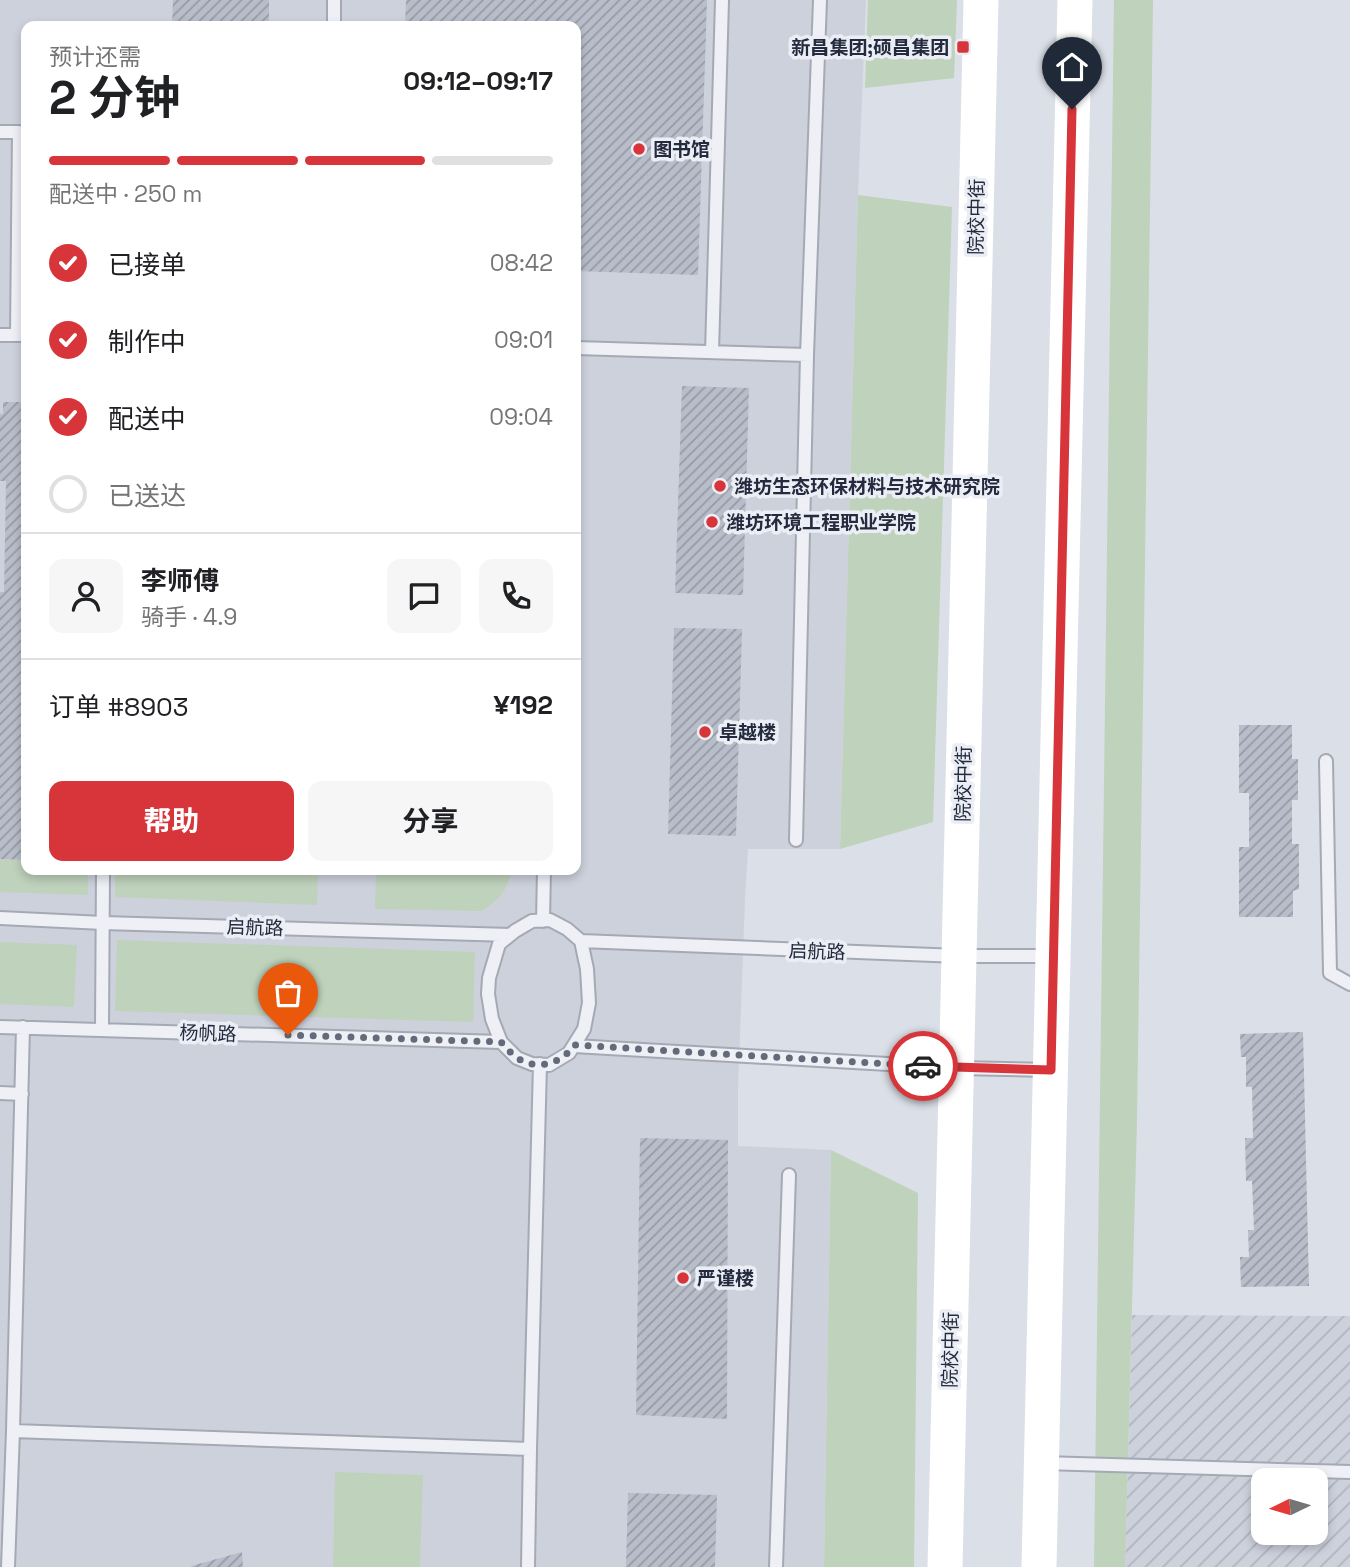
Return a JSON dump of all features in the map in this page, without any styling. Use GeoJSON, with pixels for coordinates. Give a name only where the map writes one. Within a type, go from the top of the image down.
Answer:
{"type":"FeatureCollection","features":[{"type":"Feature","properties":{"kind":"main road","name":"院校中街"},"geometry":{"type":"LineString","coordinates":[[945,1567],[981,0]]}},
{"type":"Feature","properties":{"kind":"main road"},"geometry":{"type":"LineString","coordinates":[[1039,1567],[1075,0]]}},
{"type":"Feature","properties":{"kind":"lane"},"geometry":{"type":"LineString","coordinates":[[334,0],[334,21]]}},
{"type":"Feature","properties":{"kind":"lane"},"geometry":{"type":"LineString","coordinates":[[712,352],[722,0]]}},
{"type":"Feature","properties":{"kind":"lane"},"geometry":{"type":"LineString","coordinates":[[796,841],[807,355],[820,0]]}},
{"type":"Feature","properties":{"kind":"lane"},"geometry":{"type":"LineString","coordinates":[[0,132],[19,132],[21,267]]}},
{"type":"Feature","properties":{"kind":"lane"},"geometry":{"type":"LineString","coordinates":[[0,334],[21,335]]}},
{"type":"Feature","properties":{"kind":"lane"},"geometry":{"type":"LineString","coordinates":[[581,348],[807,355]]}},
{"type":"Feature","properties":{"kind":"lane"},"geometry":{"type":"LineString","coordinates":[[1325,761],[1330,973],[1350,984]]}},
{"type":"Feature","properties":{"kind":"lane"},"geometry":{"type":"LineString","coordinates":[[102,1029],[103,875]]}},
{"type":"Feature","properties":{"kind":"lane"},"geometry":{"type":"LineString","coordinates":[[543,921],[544,875]]}},
{"type":"Feature","properties":{"kind":"lane","name":"启航路"},"geometry":{"type":"LineString","coordinates":[[0,918],[510,935]]}},
{"type":"Feature","properties":{"kind":"lane"},"geometry":{"type":"LineString","coordinates":[[550,920],[581,941],[587,969],[589,1003],[583,1029],[569,1053],[549,1065],[532,1064],[517,1058],[501,1042],[492,1019],[488,994],[489,978],[499,944],[532,921],[543,921],[550,920]]}},
{"type":"Feature","properties":{"kind":"lane","name":"启航路"},"geometry":{"type":"LineString","coordinates":[[581,941],[959,956],[1053,956]]}},
{"type":"Feature","properties":{"kind":"lane","name":"杨帆路"},"geometry":{"type":"LineString","coordinates":[[0,1027],[501,1042]]}},
{"type":"Feature","properties":{"kind":"lane"},"geometry":{"type":"LineString","coordinates":[[8,1567],[5,1531],[13,1431],[23,1027]]}},
{"type":"Feature","properties":{"kind":"lane"},"geometry":{"type":"LineString","coordinates":[[574,1045],[957,1068],[1051,1070]]}},
{"type":"Feature","properties":{"kind":"lane"},"geometry":{"type":"LineString","coordinates":[[528,1567],[540,1064]]}},
{"type":"Feature","properties":{"kind":"lane"},"geometry":{"type":"LineString","coordinates":[[0,1093],[22,1094]]}},
{"type":"Feature","properties":{"kind":"lane"},"geometry":{"type":"LineString","coordinates":[[776,1567],[789,1175]]}},
{"type":"Feature","properties":{"kind":"lane"},"geometry":{"type":"LineString","coordinates":[[13,1431],[530,1449]]}},
{"type":"Feature","properties":{"kind":"lane"},"geometry":{"type":"LineString","coordinates":[[1042,1463],[1350,1472]]}},
{"type":"Feature","properties":{"kind":"shaded area","name":"潍坊环境工程职业学院"},"geometry":{"type":"Polygon","coordinates":[[[0,0],[866,0],[840,849],[748,849],[738,1088],[738,1146],[831,1150],[824,1567],[0,1567],[0,0]]]}},
{"type":"Feature","properties":{"kind":"shaded area"},"geometry":{"type":"Polygon","coordinates":[[[1132,1315],[1350,1316],[1350,1567],[1125,1567],[1132,1315]]]}},
{"type":"Feature","properties":{"kind":"green space"},"geometry":{"type":"Polygon","coordinates":[[[868,0],[957,0],[954,78],[865,88],[868,0]]]}},
{"type":"Feature","properties":{"kind":"green space"},"geometry":{"type":"Polygon","coordinates":[[[1114,0],[1153,0],[1137,1121],[1125,1567],[1094,1567],[1114,0]]]}},
{"type":"Feature","properties":{"kind":"green space"},"geometry":{"type":"Polygon","coordinates":[[[858,195],[952,207],[933,822],[840,849],[858,195]]]}},
{"type":"Feature","properties":{"kind":"green space"},"geometry":{"type":"Polygon","coordinates":[[[0,859],[21,860],[21,875],[88,875],[88,895],[0,892],[0,859]]]}},
{"type":"Feature","properties":{"kind":"green space"},"geometry":{"type":"Polygon","coordinates":[[[115,875],[318,875],[317,905],[115,897],[115,875]]]}},
{"type":"Feature","properties":{"kind":"green space"},"geometry":{"type":"Polygon","coordinates":[[[376,875],[511,875],[502,894],[482,911],[375,909],[376,875]]]}},
{"type":"Feature","properties":{"kind":"green space"},"geometry":{"type":"Polygon","coordinates":[[[117,940],[475,952],[473,1022],[115,1011],[117,940]]]}},
{"type":"Feature","properties":{"kind":"green space"},"geometry":{"type":"Polygon","coordinates":[[[0,942],[77,945],[74,1007],[0,1004],[0,942]]]}},
{"type":"Feature","properties":{"kind":"green space"},"geometry":{"type":"Polygon","coordinates":[[[831,1150],[918,1193],[914,1567],[824,1567],[831,1150]]]}},
{"type":"Feature","properties":{"kind":"green space"},"geometry":{"type":"Polygon","coordinates":[[[335,1472],[423,1475],[420,1567],[333,1567],[335,1472]]]}},
{"type":"Feature","properties":{"kind":"building"},"geometry":{"type":"Polygon","coordinates":[[[173,0],[269,0],[269,21],[172,21],[173,0]]]}},
{"type":"Feature","properties":{"kind":"building","name":"图书馆"},"geometry":{"type":"Polygon","coordinates":[[[406,0],[707,0],[698,275],[581,271],[581,21],[405,21],[406,0]]]}},
{"type":"Feature","properties":{"kind":"building"},"geometry":{"type":"Polygon","coordinates":[[[682,386],[749,388],[743,595],[675,593],[682,386]]]}},
{"type":"Feature","properties":{"kind":"building"},"geometry":{"type":"Polygon","coordinates":[[[3,402],[21,402],[21,860],[0,859],[0,592],[4,592],[6,481],[0,481],[0,414],[3,414],[3,402]]]}},
{"type":"Feature","properties":{"kind":"building","name":"卓越楼"},"geometry":{"type":"Polygon","coordinates":[[[674,628],[742,629],[736,836],[668,834],[674,628]]]}},
{"type":"Feature","properties":{"kind":"building"},"geometry":{"type":"Polygon","coordinates":[[[1239,725],[1292,725],[1292,759],[1298,759],[1298,800],[1292,800],[1292,844],[1299,844],[1299,889],[1293,891],[1293,917],[1239,917],[1239,847],[1249,847],[1249,793],[1239,793],[1239,725]]]}},
{"type":"Feature","properties":{"kind":"building"},"geometry":{"type":"Polygon","coordinates":[[[1303,1032],[1309,1286],[1241,1287],[1240,1257],[1249,1257],[1248,1230],[1254,1230],[1252,1181],[1246,1181],[1245,1138],[1253,1138],[1252,1087],[1246,1087],[1246,1057],[1241,1057],[1240,1034],[1303,1032]]]}},
{"type":"Feature","properties":{"kind":"building","name":"严谨楼"},"geometry":{"type":"Polygon","coordinates":[[[640,1138],[728,1140],[727,1419],[636,1415],[640,1138]]]}},
{"type":"Feature","properties":{"kind":"building"},"geometry":{"type":"Polygon","coordinates":[[[628,1493],[717,1495],[715,1567],[626,1567],[628,1493]]]}},
{"type":"Feature","properties":{"kind":"building"},"geometry":{"type":"Polygon","coordinates":[[[242,1552],[243,1567],[191,1567],[191,1566],[242,1552]]]}},
{"type":"Feature","properties":{"kind":"way so far"},"geometry":{"type":"LineString","coordinates":[[288,1035],[501,1042],[517,1058],[532,1064],[549,1065],[569,1053],[574,1045],[923,1066]]}},
{"type":"Feature","properties":{"kind":"place","name":"新昌集团;硕昌集团"},"geometry":{"type":"Point","coordinates":[963,47]}},
{"type":"Feature","properties":{"kind":"place","name":"图书馆"},"geometry":{"type":"Point","coordinates":[639,149]}},
{"type":"Feature","properties":{"kind":"place","name":"潍坊生态环保材料与技术研究院"},"geometry":{"type":"Point","coordinates":[720,486]}},
{"type":"Feature","properties":{"kind":"place","name":"潍坊环境工程职业学院"},"geometry":{"type":"Point","coordinates":[712,522]}},
{"type":"Feature","properties":{"kind":"place","name":"卓越楼"},"geometry":{"type":"Point","coordinates":[705,732]}},
{"type":"Feature","properties":{"kind":"place","name":"严谨楼"},"geometry":{"type":"Point","coordinates":[683,1278]}},
{"type":"Feature","properties":{"kind":"route"},"geometry":{"type":"LineString","coordinates":[[923,1066],[1051,1070],[1072,109]]}}]}
